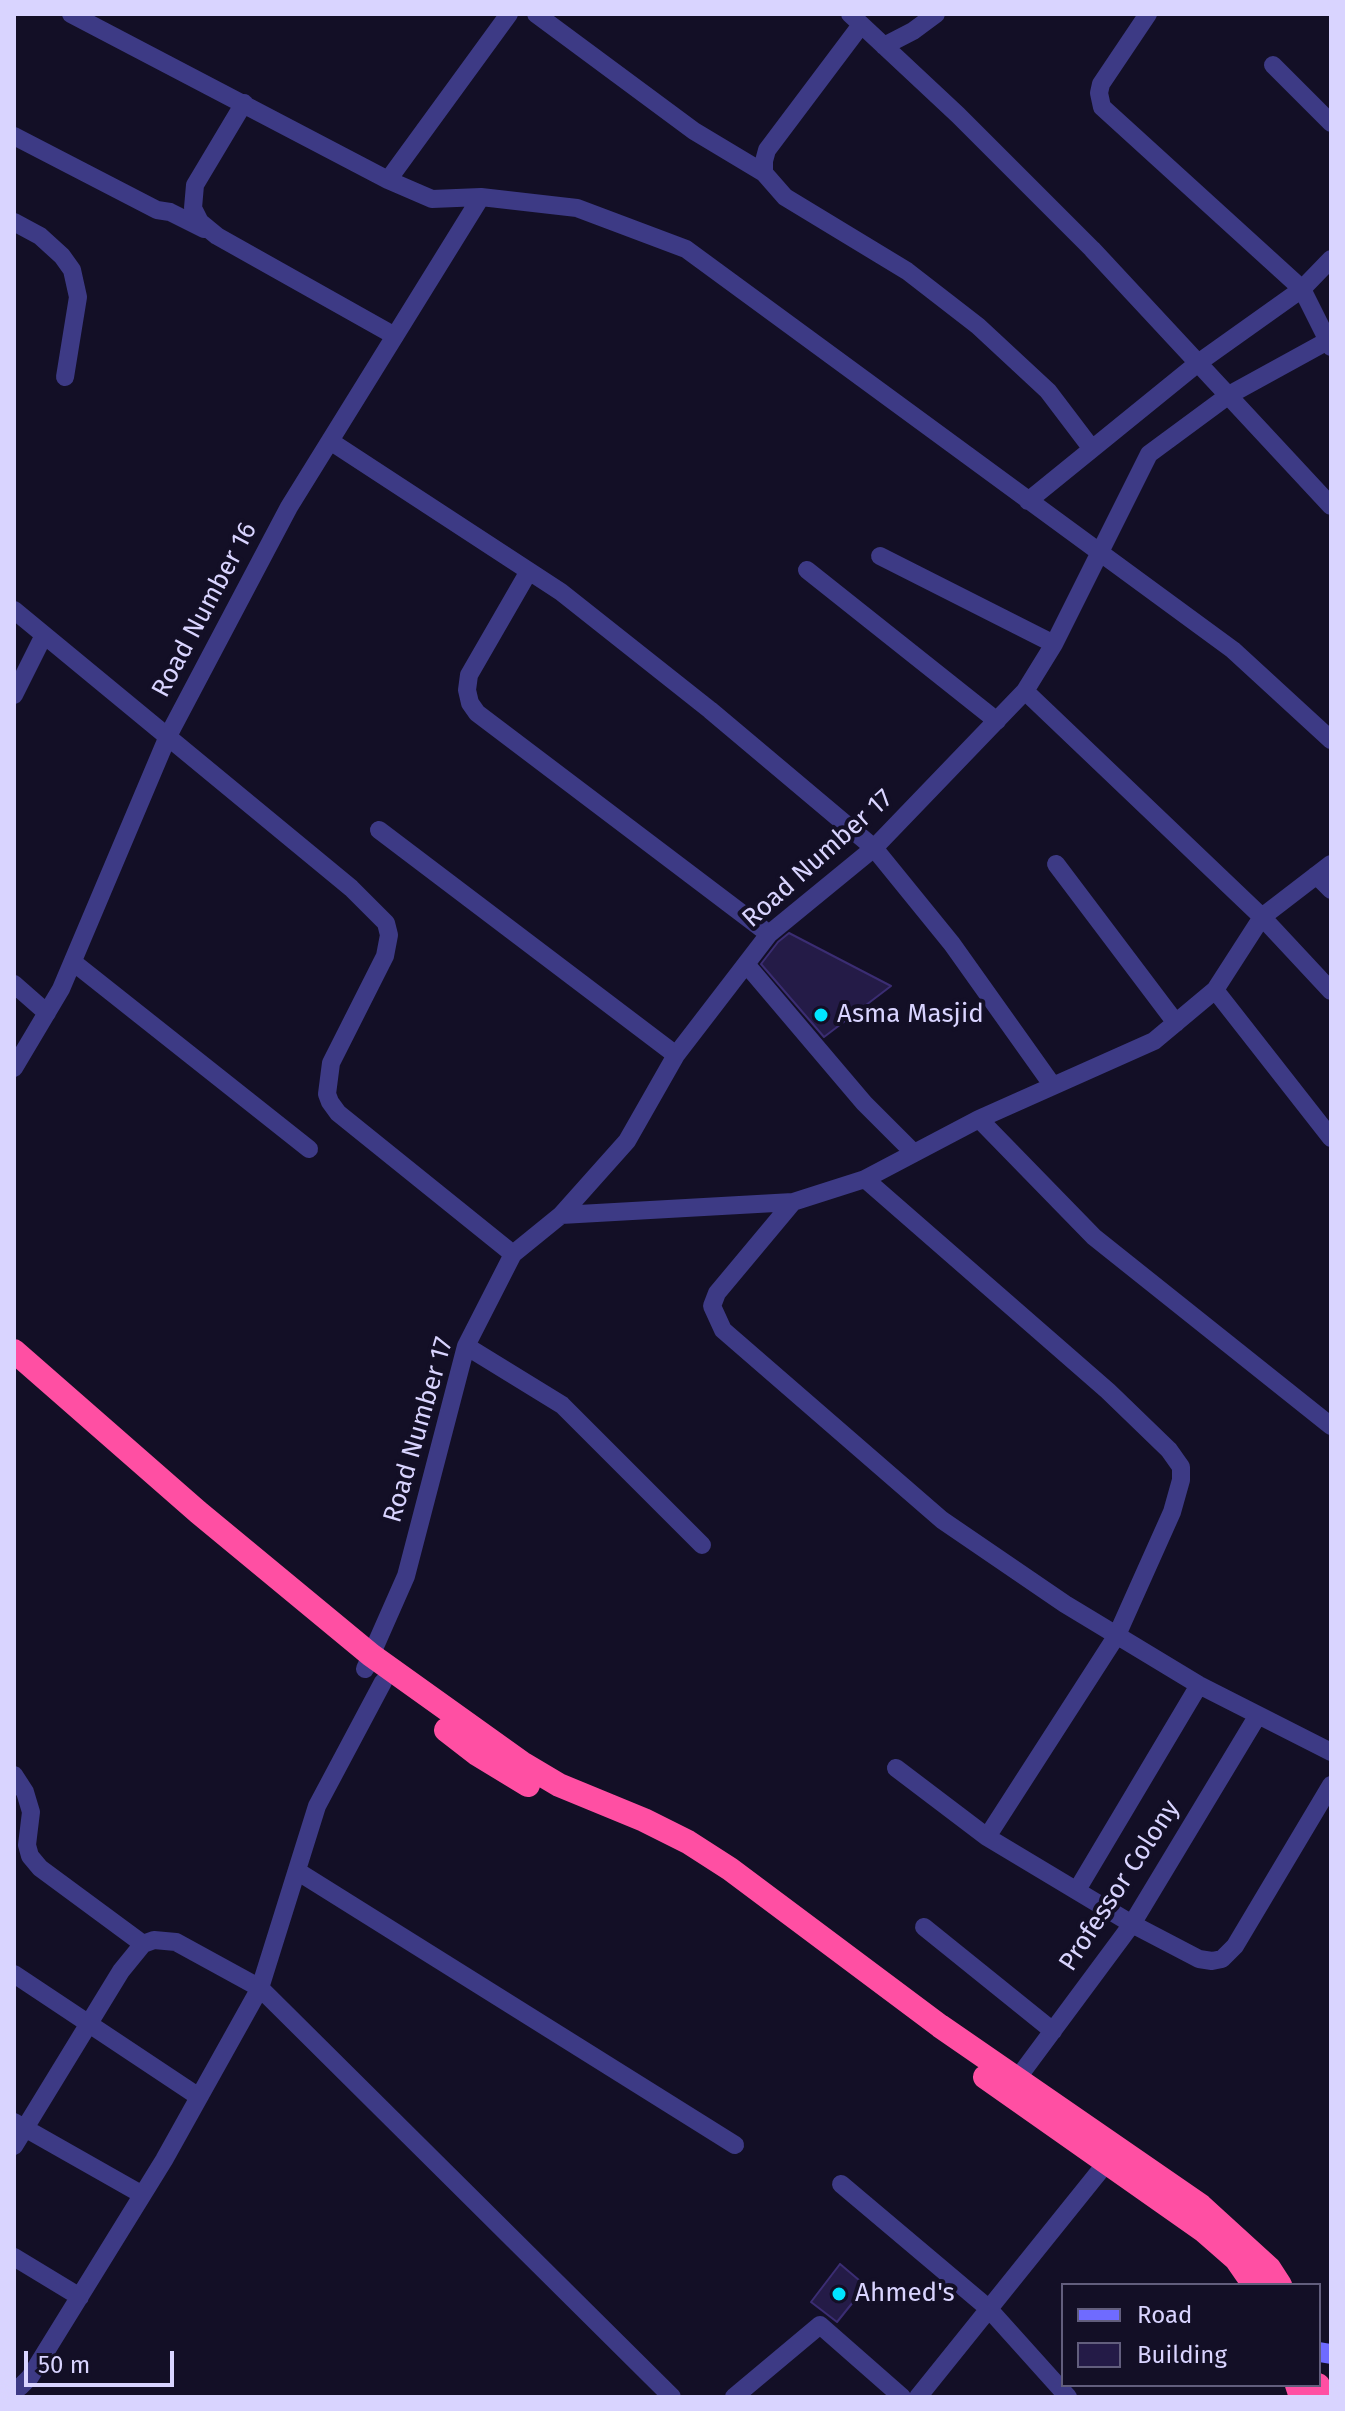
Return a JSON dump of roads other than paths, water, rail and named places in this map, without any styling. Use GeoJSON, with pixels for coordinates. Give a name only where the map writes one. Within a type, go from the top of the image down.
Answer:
{"type":"FeatureCollection","features":[{"type":"Feature","properties":{"kind":"highway"},"geometry":{"type":"LineString","coordinates":[[14,1351],[373,1669],[477,1754],[516,1779],[669,1849],[709,1874],[959,2058],[1204,2231],[1236,2259],[1253,2283]]}},
{"type":"Feature","properties":{"kind":"highway"},"geometry":{"type":"LineString","coordinates":[[14,1369],[303,1619],[373,1669],[559,1785],[677,1836],[730,1869],[890,1989],[1201,2206],[1269,2268],[1279,2283]]}},
{"type":"Feature","properties":{"kind":"street"},"geometry":{"type":"LineString","coordinates":[[71,14],[388,180],[432,199],[481,197],[577,208],[686,249],[1233,650],[1331,740]]}},
{"type":"Feature","properties":{"kind":"street"},"geometry":{"type":"LineString","coordinates":[[388,180],[509,14]]}},
{"type":"Feature","properties":{"kind":"street"},"geometry":{"type":"LineString","coordinates":[[536,14],[694,131],[764,173],[785,197],[907,271],[978,326],[1048,391],[1092,449]]}},
{"type":"Feature","properties":{"kind":"street"},"geometry":{"type":"LineString","coordinates":[[884,46],[913,31],[936,14]]}},
{"type":"Feature","properties":{"kind":"street"},"geometry":{"type":"LineString","coordinates":[[1148,14],[1101,84],[1102,107],[1302,289],[1330,343]]}},
{"type":"Feature","properties":{"kind":"street"},"geometry":{"type":"LineString","coordinates":[[764,173],[767,150],[855,19],[958,115],[1092,249],[1331,506]]}},
{"type":"Feature","properties":{"kind":"street"},"geometry":{"type":"LineString","coordinates":[[1273,65],[1331,123]]}},
{"type":"Feature","properties":{"kind":"street"},"geometry":{"type":"LineString","coordinates":[[217,236],[200,222],[193,208],[195,185],[244,103]]}},
{"type":"Feature","properties":{"kind":"street"},"geometry":{"type":"LineString","coordinates":[[14,136],[157,210],[170,212],[217,236],[395,336]]}},
{"type":"Feature","properties":{"kind":"street","name":"Road Number 16"},"geometry":{"type":"LineString","coordinates":[[14,1068],[61,989],[168,736],[289,507],[481,197]]}},
{"type":"Feature","properties":{"kind":"street"},"geometry":{"type":"LineString","coordinates":[[14,222],[40,236],[72,270],[78,297],[65,377]]}},
{"type":"Feature","properties":{"kind":"street"},"geometry":{"type":"LineString","coordinates":[[1028,501],[1198,363],[1302,289],[1331,259]]}},
{"type":"Feature","properties":{"kind":"street","name":"Road Number 17"},"geometry":{"type":"LineString","coordinates":[[14,2388],[20,2387],[30,2377],[80,2297],[164,2160],[260,1988],[317,1806],[373,1669],[406,1576],[466,1346],[513,1254],[561,1215],[627,1141],[676,1055],[769,934],[874,848],[1025,691],[1054,644],[1149,454],[1229,395],[1330,343]]}},
{"type":"Feature","properties":{"kind":"street"},"geometry":{"type":"LineString","coordinates":[[330,441],[561,592],[710,710],[874,848],[952,944],[1053,1086]]}},
{"type":"Feature","properties":{"kind":"street"},"geometry":{"type":"LineString","coordinates":[[880,556],[1054,644]]}},
{"type":"Feature","properties":{"kind":"street"},"geometry":{"type":"LineString","coordinates":[[807,570],[997,721]]}},
{"type":"Feature","properties":{"kind":"street"},"geometry":{"type":"LineString","coordinates":[[529,571],[469,675],[467,690],[470,703],[477,713],[769,934]]}},
{"type":"Feature","properties":{"kind":"street"},"geometry":{"type":"LineString","coordinates":[[14,610],[351,888],[386,923],[389,935],[385,956],[331,1063],[327,1094],[330,1102],[338,1113],[513,1254]]}},
{"type":"Feature","properties":{"kind":"street"},"geometry":{"type":"LineString","coordinates":[[14,695],[44,635]]}},
{"type":"Feature","properties":{"kind":"street"},"geometry":{"type":"LineString","coordinates":[[1025,691],[1262,917],[1331,991]]}},
{"type":"Feature","properties":{"kind":"street"},"geometry":{"type":"LineString","coordinates":[[379,830],[676,1055]]}},
{"type":"Feature","properties":{"kind":"street"},"geometry":{"type":"LineString","coordinates":[[1056,864],[1176,1023]]}},
{"type":"Feature","properties":{"kind":"street"},"geometry":{"type":"LineString","coordinates":[[561,1215],[793,1202],[865,1179],[979,1119],[1154,1041],[1215,990],[1262,917],[1324,869],[1331,890]]}},
{"type":"Feature","properties":{"kind":"street"},"geometry":{"type":"LineString","coordinates":[[73,962],[309,1149]]}},
{"type":"Feature","properties":{"kind":"street"},"geometry":{"type":"LineString","coordinates":[[746,964],[864,1103],[914,1153]]}},
{"type":"Feature","properties":{"kind":"street"},"geometry":{"type":"LineString","coordinates":[[14,984],[47,1013]]}},
{"type":"Feature","properties":{"kind":"street"},"geometry":{"type":"LineString","coordinates":[[1215,990],[1331,1138]]}},
{"type":"Feature","properties":{"kind":"street"},"geometry":{"type":"LineString","coordinates":[[979,1119],[1094,1237],[1331,1426]]}},
{"type":"Feature","properties":{"kind":"street"},"geometry":{"type":"LineString","coordinates":[[865,1179],[1108,1391],[1169,1450],[1181,1467],[1181,1480],[1172,1512],[1117,1635],[987,1837]]}},
{"type":"Feature","properties":{"kind":"street"},"geometry":{"type":"LineString","coordinates":[[793,1202],[717,1293],[712,1306],[723,1330],[942,1520],[1065,1604],[1199,1685],[1331,1752]]}},
{"type":"Feature","properties":{"kind":"street"},"geometry":{"type":"LineString","coordinates":[[466,1346],[562,1405],[702,1545]]}},
{"type":"Feature","properties":{"kind":"street"},"geometry":{"type":"LineString","coordinates":[[1077,1890],[1199,1685]]}},
{"type":"Feature","properties":{"kind":"street","name":"Professor Colony"},"geometry":{"type":"LineString","coordinates":[[1017,2079],[1132,1924],[1258,1715]]}},
{"type":"Feature","properties":{"kind":"street"},"geometry":{"type":"LineString","coordinates":[[896,1768],[987,1837],[1132,1924],[1199,1959],[1212,1961],[1222,1959],[1235,1946],[1331,1785]]}},
{"type":"Feature","properties":{"kind":"street"},"geometry":{"type":"LineString","coordinates":[[14,1775],[25,1792],[31,1812],[27,1845],[30,1856],[40,1868],[143,1944]]}},
{"type":"Feature","properties":{"kind":"street"},"geometry":{"type":"LineString","coordinates":[[297,1871],[735,2145]]}},
{"type":"Feature","properties":{"kind":"street"},"geometry":{"type":"LineString","coordinates":[[924,1927],[1053,2031]]}},
{"type":"Feature","properties":{"kind":"street"},"geometry":{"type":"LineString","coordinates":[[14,2146],[19,2126],[89,2026],[121,1971],[143,1944],[154,1940],[176,1942],[260,1988],[672,2397]]}},
{"type":"Feature","properties":{"kind":"street"},"geometry":{"type":"LineString","coordinates":[[14,1974],[199,2097]]}},
{"type":"Feature","properties":{"kind":"street"},"geometry":{"type":"LineString","coordinates":[[19,2126],[141,2194]]}},
{"type":"Feature","properties":{"kind":"street"},"geometry":{"type":"LineString","coordinates":[[918,2397],[1107,2162]]}},
{"type":"Feature","properties":{"kind":"street"},"geometry":{"type":"LineString","coordinates":[[841,2184],[988,2308],[1068,2397]]}},
{"type":"Feature","properties":{"kind":"street"},"geometry":{"type":"LineString","coordinates":[[14,2257],[80,2297]]}},
{"type":"Feature","properties":{"kind":"street"},"geometry":{"type":"LineString","coordinates":[[734,2397],[820,2325],[902,2397]]}},
{"type":"Feature","properties":{"kind":"place","name":"Asma Masjid"},"geometry":{"type":"Point","coordinates":[821,1015]}},
{"type":"Feature","properties":{"kind":"place","name":"Ahmed's"},"geometry":{"type":"Point","coordinates":[839,2294]}}]}
